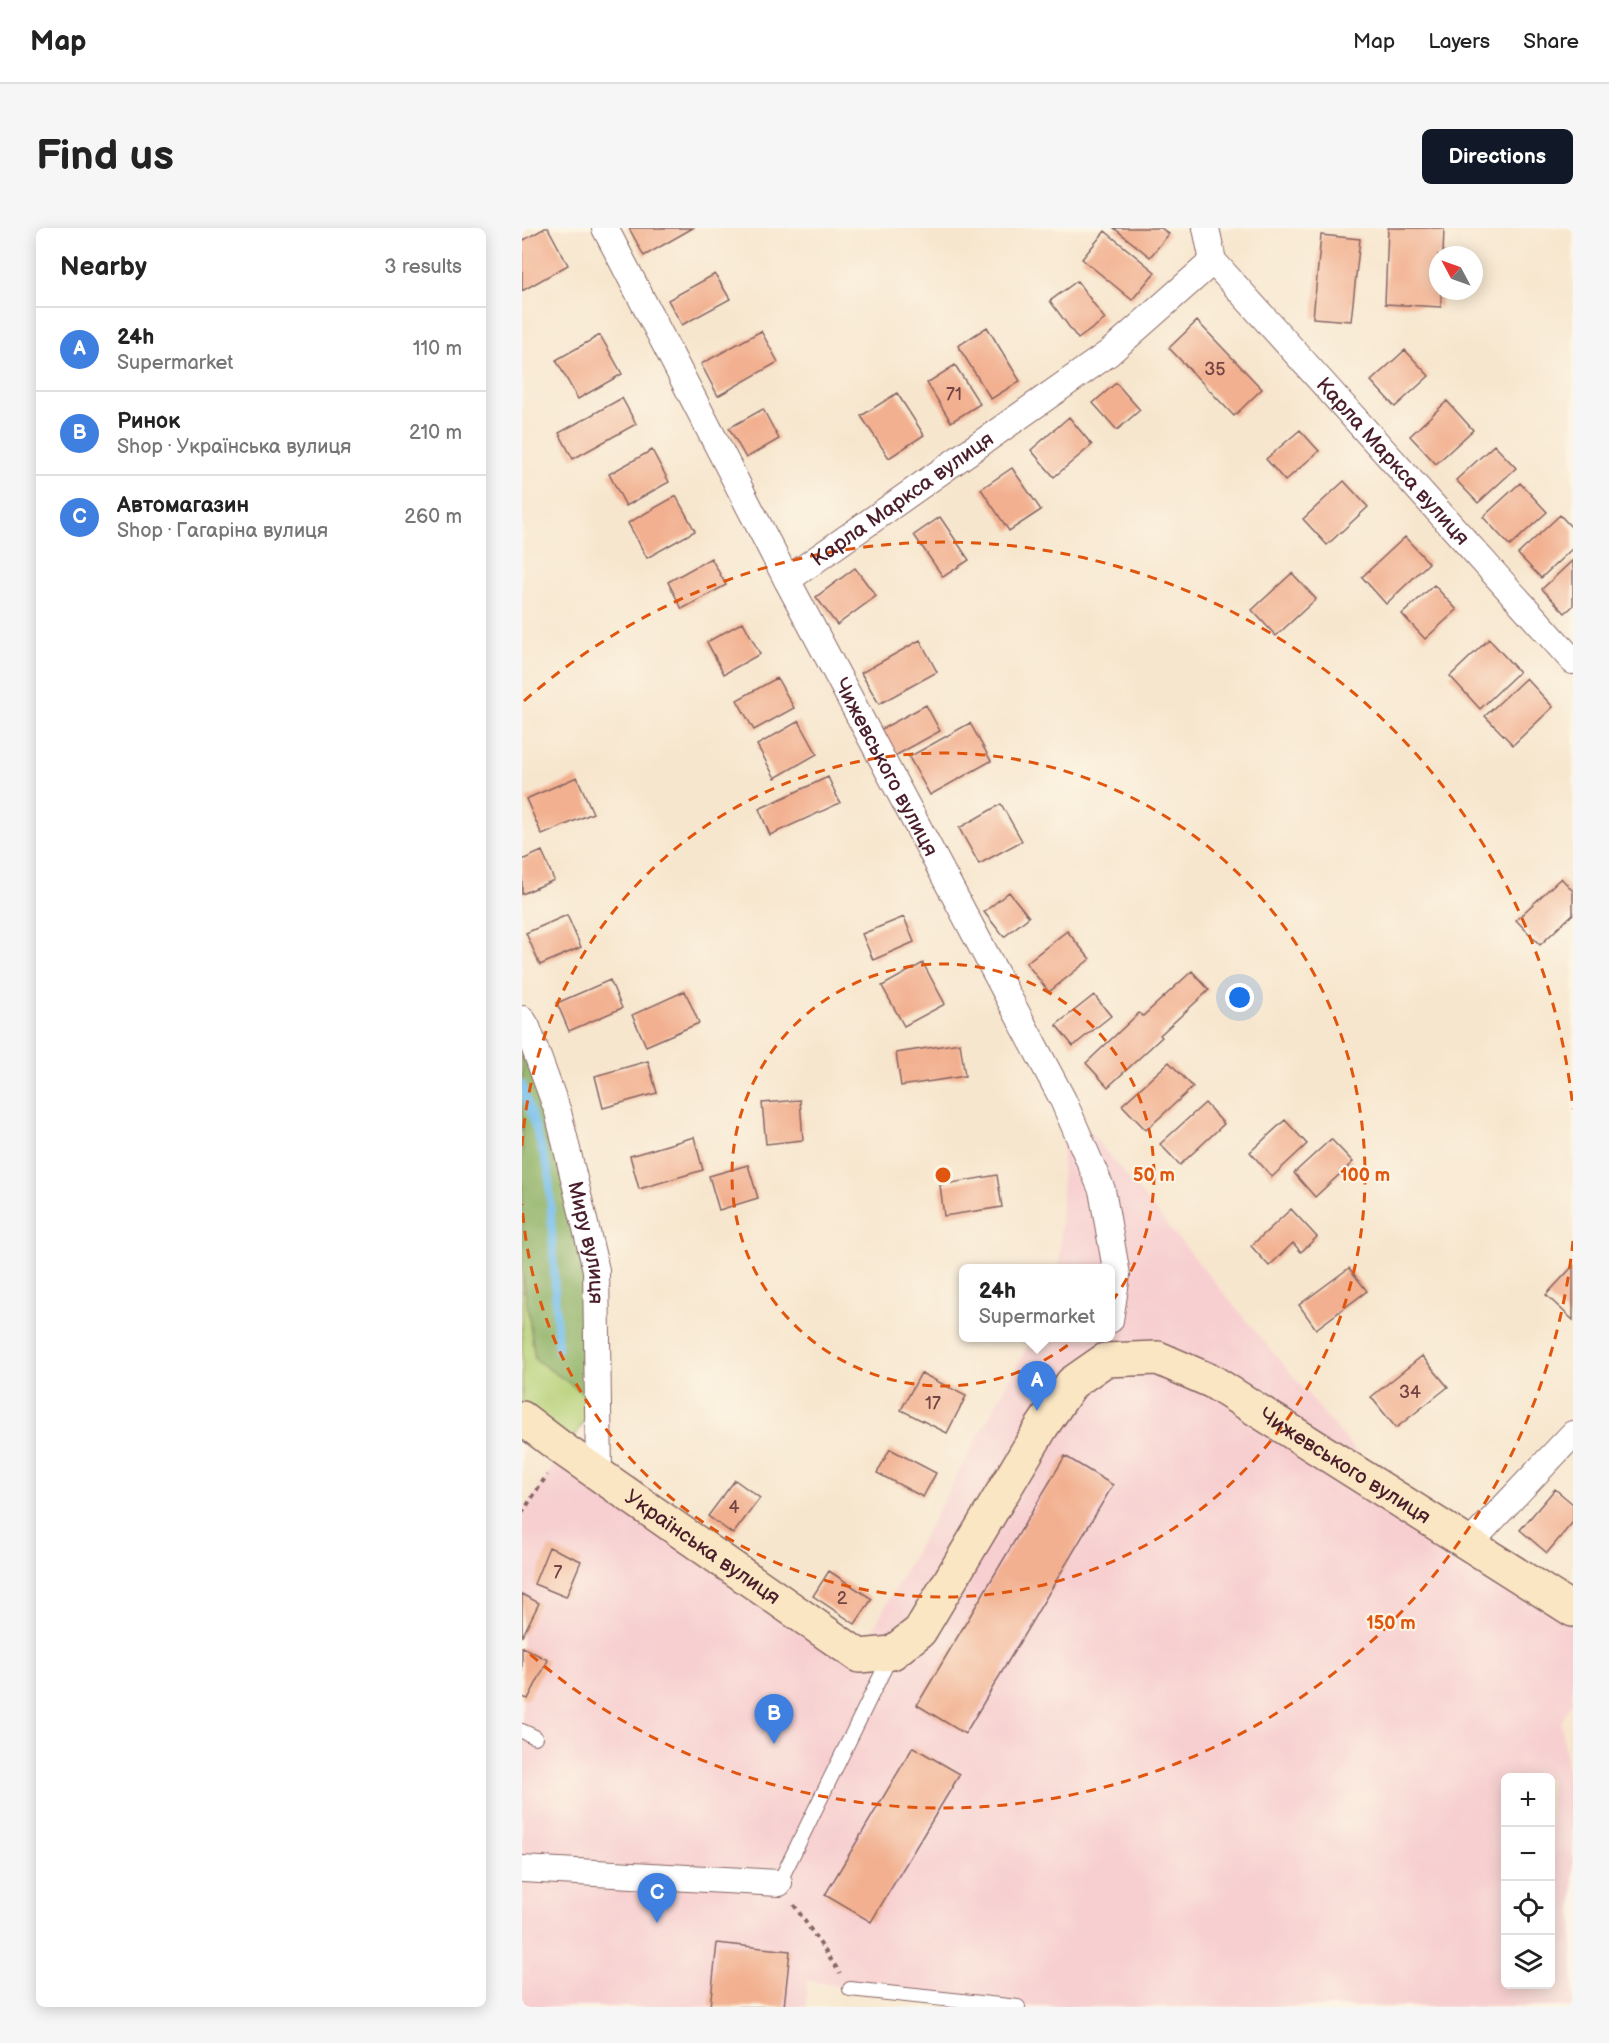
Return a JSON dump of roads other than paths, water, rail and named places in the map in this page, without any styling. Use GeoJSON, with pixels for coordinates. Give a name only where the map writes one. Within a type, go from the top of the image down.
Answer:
{"type":"FeatureCollection","features":[{"type":"Feature","properties":{"kind":"street","name":"Чижевського вулиця"},"geometry":{"type":"LineString","coordinates":[[605,228],[787,580],[1063,1100],[1102,1190],[1117,1275],[1115,1288]]}},
{"type":"Feature","properties":{"kind":"street"},"geometry":{"type":"LineString","coordinates":[[1206,228],[1213,261]]}},
{"type":"Feature","properties":{"kind":"street","name":"Карла Маркса вулиця"},"geometry":{"type":"LineString","coordinates":[[787,580],[1109,353],[1213,261],[1573,661]]}},
{"type":"Feature","properties":{"kind":"street","name":"Миру вулиця"},"geometry":{"type":"LineString","coordinates":[[522,1019],[558,1112],[596,1270],[599,1474]]}},
{"type":"Feature","properties":{"kind":"street","name":"Чижевського вулиця"},"geometry":{"type":"LineString","coordinates":[[892,1653],[920,1631],[1041,1428],[1072,1383],[1106,1349],[1158,1358],[1213,1382],[1573,1610]]}},
{"type":"Feature","properties":{"kind":"street","name":"Українська вулиця"},"geometry":{"type":"LineString","coordinates":[[522,1418],[564,1450],[859,1656],[892,1653]]}},
{"type":"Feature","properties":{"kind":"street"},"geometry":{"type":"LineString","coordinates":[[1470,1544],[1573,1434]]}},
{"type":"Feature","properties":{"kind":"street"},"geometry":{"type":"LineString","coordinates":[[522,1869],[779,1883]]}},
{"type":"Feature","properties":{"kind":"lane"},"geometry":{"type":"LineString","coordinates":[[779,1883],[892,1653]]}},
{"type":"Feature","properties":{"kind":"lane"},"geometry":{"type":"LineString","coordinates":[[850,1989],[1018,2007]]}},
{"type":"Feature","properties":{"kind":"waterway"},"geometry":{"type":"LineString","coordinates":[[522,1084],[549,1173],[558,1349]]}},
{"type":"Feature","properties":{"kind":"place","name":"24h"},"geometry":{"type":"Point","coordinates":[1037,1411]}},
{"type":"Feature","properties":{"kind":"place","name":"Ринок"},"geometry":{"type":"Point","coordinates":[774,1744]}},
{"type":"Feature","properties":{"kind":"place","name":"Автомагазин"},"geometry":{"type":"Point","coordinates":[657,1923]}}]}
